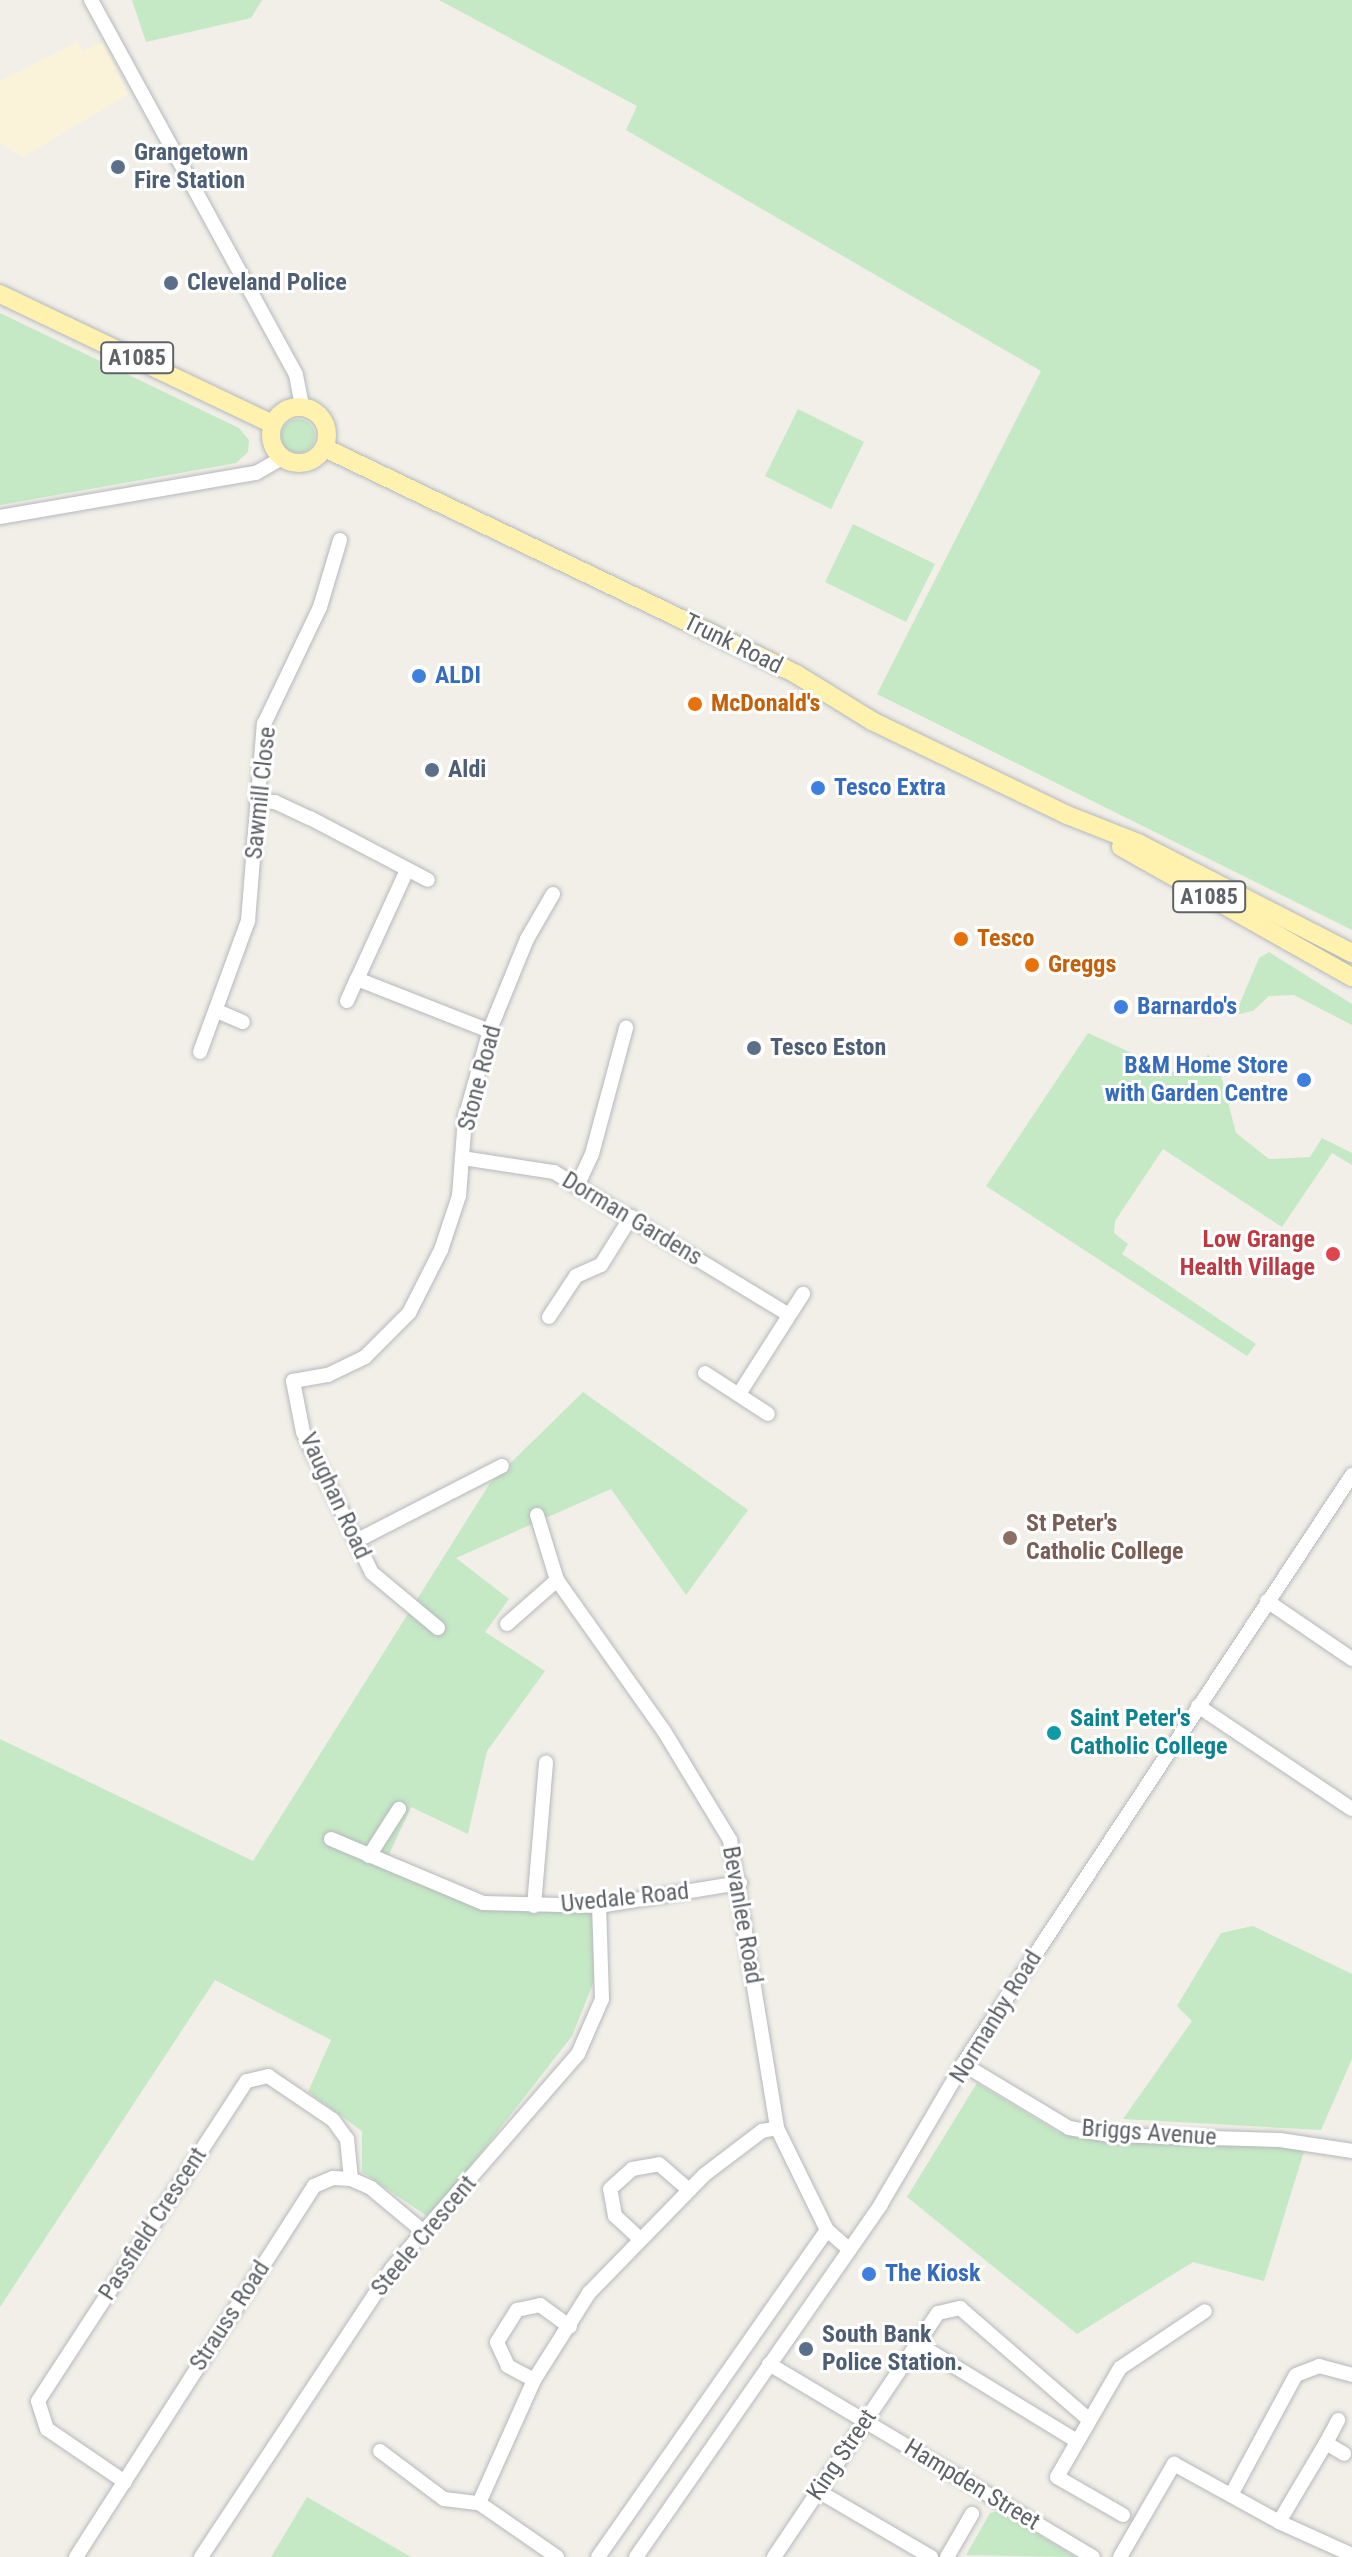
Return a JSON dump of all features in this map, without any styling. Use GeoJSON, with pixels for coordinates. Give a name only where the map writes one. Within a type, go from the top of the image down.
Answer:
{"type":"FeatureCollection","features":[{"type":"Feature","properties":{"kind":"main road","name":"A1085"},"geometry":{"type":"LineString","coordinates":[[0,294],[273,424]]}},
{"type":"Feature","properties":{"kind":"main road"},"geometry":{"type":"LineString","coordinates":[[302,407],[324,422],[325,448],[305,463],[282,458],[272,442],[273,424],[285,411],[302,407]]}},
{"type":"Feature","properties":{"kind":"main road","name":"Trunk Road"},"geometry":{"type":"LineString","coordinates":[[325,448],[796,674],[872,721],[1067,815],[1138,843],[1352,953]]}},
{"type":"Feature","properties":{"kind":"main road","name":"A1085"},"geometry":{"type":"LineString","coordinates":[[1067,815],[1352,977]]}},
{"type":"Feature","properties":{"kind":"street"},"geometry":{"type":"LineString","coordinates":[[91,0],[296,375],[302,407]]}},
{"type":"Feature","properties":{"kind":"street"},"geometry":{"type":"LineString","coordinates":[[0,517],[256,473],[282,458]]}},
{"type":"Feature","properties":{"kind":"street","name":"Sawmill Close"},"geometry":{"type":"LineString","coordinates":[[200,1052],[248,921],[264,724],[320,607],[340,540]]}},
{"type":"Feature","properties":{"kind":"street"},"geometry":{"type":"LineString","coordinates":[[257,801],[275,802],[428,880]]}},
{"type":"Feature","properties":{"kind":"street"},"geometry":{"type":"LineString","coordinates":[[347,1001],[407,870]]}},
{"type":"Feature","properties":{"kind":"street","name":"Stone Road"},"geometry":{"type":"LineString","coordinates":[[293,1381],[328,1375],[365,1357],[409,1313],[445,1236],[459,1196],[465,1118],[490,1031],[527,939],[553,894]]}},
{"type":"Feature","properties":{"kind":"street"},"geometry":{"type":"LineString","coordinates":[[357,979],[490,1031]]}},
{"type":"Feature","properties":{"kind":"street"},"geometry":{"type":"LineString","coordinates":[[217,1011],[243,1022]]}},
{"type":"Feature","properties":{"kind":"street"},"geometry":{"type":"LineString","coordinates":[[578,1184],[592,1154],[626,1028]]}},
{"type":"Feature","properties":{"kind":"street","name":"Dorman Gardens"},"geometry":{"type":"LineString","coordinates":[[462,1158],[554,1172],[789,1315]]}},
{"type":"Feature","properties":{"kind":"street"},"geometry":{"type":"LineString","coordinates":[[549,1317],[576,1276],[601,1265],[631,1217]]}},
{"type":"Feature","properties":{"kind":"street"},"geometry":{"type":"LineString","coordinates":[[739,1394],[803,1294]]}},
{"type":"Feature","properties":{"kind":"street"},"geometry":{"type":"LineString","coordinates":[[705,1373],[768,1414]]}},
{"type":"Feature","properties":{"kind":"street","name":"Vaughan Road"},"geometry":{"type":"LineString","coordinates":[[293,1381],[303,1432],[372,1573],[438,1628]]}},
{"type":"Feature","properties":{"kind":"street"},"geometry":{"type":"LineString","coordinates":[[356,1541],[502,1466]]}},
{"type":"Feature","properties":{"kind":"street","name":"Normanby Road"},"geometry":{"type":"LineString","coordinates":[[636,2557],[850,2250],[940,2112],[963,2064],[1352,1475]]}},
{"type":"Feature","properties":{"kind":"street","name":"Bevanlee Road"},"geometry":{"type":"LineString","coordinates":[[537,1515],[557,1580],[664,1731],[722,1826],[740,1883],[777,2128],[827,2230],[850,2250]]}},
{"type":"Feature","properties":{"kind":"street"},"geometry":{"type":"LineString","coordinates":[[507,1624],[557,1580]]}},
{"type":"Feature","properties":{"kind":"street"},"geometry":{"type":"LineString","coordinates":[[1267,1601],[1352,1659]]}},
{"type":"Feature","properties":{"kind":"street"},"geometry":{"type":"LineString","coordinates":[[1198,1706],[1352,1809]]}},
{"type":"Feature","properties":{"kind":"street"},"geometry":{"type":"LineString","coordinates":[[534,1906],[546,1762]]}},
{"type":"Feature","properties":{"kind":"street"},"geometry":{"type":"LineString","coordinates":[[369,1856],[399,1809]]}},
{"type":"Feature","properties":{"kind":"street","name":"Uvedale Road"},"geometry":{"type":"LineString","coordinates":[[331,1839],[483,1903],[599,1906],[740,1883]]}},
{"type":"Feature","properties":{"kind":"street","name":"Steele Crescent"},"geometry":{"type":"LineString","coordinates":[[201,2557],[392,2268],[578,2054],[594,2025],[605,1978],[599,1906]]}},
{"type":"Feature","properties":{"kind":"street","name":"Briggs Avenue"},"geometry":{"type":"LineString","coordinates":[[963,2064],[1069,2128],[1108,2135],[1280,2140],[1352,2151]]}},
{"type":"Feature","properties":{"kind":"street","name":"Passfield Crescent"},"geometry":{"type":"LineString","coordinates":[[125,2482],[47,2429],[38,2401],[247,2081],[268,2076],[333,2120],[347,2139],[351,2179]]}},
{"type":"Feature","properties":{"kind":"street"},"geometry":{"type":"LineString","coordinates":[[479,2503],[534,2380],[589,2293],[689,2190],[762,2131],[777,2128]]}},
{"type":"Feature","properties":{"kind":"street"},"geometry":{"type":"LineString","coordinates":[[640,2239],[615,2216],[610,2189],[632,2169],[659,2164],[689,2190]]}},
{"type":"Feature","properties":{"kind":"street","name":"Strauss Road"},"geometry":{"type":"LineString","coordinates":[[81,2555],[314,2186],[333,2178],[351,2179]]}},
{"type":"Feature","properties":{"kind":"street"},"geometry":{"type":"LineString","coordinates":[[351,2179],[371,2188],[425,2233]]}},
{"type":"Feature","properties":{"kind":"street"},"geometry":{"type":"LineString","coordinates":[[598,2557],[827,2230]]}},
{"type":"Feature","properties":{"kind":"street"},"geometry":{"type":"LineString","coordinates":[[534,2380],[508,2366],[497,2342],[517,2310],[540,2305],[570,2327]]}},
{"type":"Feature","properties":{"kind":"street","name":"King Street"},"geometry":{"type":"LineString","coordinates":[[774,2557],[938,2313],[960,2308],[1088,2419]]}},
{"type":"Feature","properties":{"kind":"street"},"geometry":{"type":"LineString","coordinates":[[1123,2515],[1057,2477],[1120,2368],[1205,2311]]}},
{"type":"Feature","properties":{"kind":"street"},"geometry":{"type":"LineString","coordinates":[[918,2344],[1077,2441]]}},
{"type":"Feature","properties":{"kind":"street","name":"Hampden Street"},"geometry":{"type":"LineString","coordinates":[[769,2364],[1093,2557]]}},
{"type":"Feature","properties":{"kind":"street"},"geometry":{"type":"LineString","coordinates":[[1231,2495],[1296,2375],[1319,2366],[1352,2375]]}},
{"type":"Feature","properties":{"kind":"street"},"geometry":{"type":"LineString","coordinates":[[1279,2522],[1338,2420]]}},
{"type":"Feature","properties":{"kind":"street"},"geometry":{"type":"LineString","coordinates":[[1326,2443],[1344,2454]]}},
{"type":"Feature","properties":{"kind":"street"},"geometry":{"type":"LineString","coordinates":[[380,2451],[444,2499],[479,2503],[557,2557]]}},
{"type":"Feature","properties":{"kind":"street"},"geometry":{"type":"LineString","coordinates":[[1120,2557],[1174,2464],[1279,2522],[1351,2554]]}},
{"type":"Feature","properties":{"kind":"street"},"geometry":{"type":"LineString","coordinates":[[818,2491],[931,2557]]}},
{"type":"Feature","properties":{"kind":"street"},"geometry":{"type":"LineString","coordinates":[[947,2557],[972,2514]]}},
{"type":"Feature","properties":{"kind":"green space"},"geometry":{"type":"Polygon","coordinates":[[[132,0],[262,0],[251,18],[146,42],[132,0]]]}},
{"type":"Feature","properties":{"kind":"green space"},"geometry":{"type":"Polygon","coordinates":[[[439,0],[1352,0],[1352,930],[877,694],[1041,371],[626,130],[637,106],[439,0]]]}},
{"type":"Feature","properties":{"kind":"green space"},"geometry":{"type":"Polygon","coordinates":[[[0,313],[239,428],[249,440],[248,452],[236,463],[0,505],[0,313]]]}},
{"type":"Feature","properties":{"kind":"green space"},"geometry":{"type":"Polygon","coordinates":[[[798,409],[864,442],[831,509],[765,476],[798,409]]]}},
{"type":"Feature","properties":{"kind":"green space"},"geometry":{"type":"Polygon","coordinates":[[[298,419],[310,424],[315,436],[310,448],[298,453],[286,448],[281,436],[286,424],[298,419]]]}},
{"type":"Feature","properties":{"kind":"green space"},"geometry":{"type":"Polygon","coordinates":[[[853,524],[935,564],[906,622],[825,582],[853,524]]]}},
{"type":"Feature","properties":{"kind":"green space"},"geometry":{"type":"Polygon","coordinates":[[[1269,952],[1352,1004],[1352,1025],[1294,995],[1269,996],[1253,1011],[1235,1015],[1259,958],[1269,952]]]}},
{"type":"Feature","properties":{"kind":"green space"},"geometry":{"type":"Polygon","coordinates":[[[1088,1033],[1182,1076],[1198,1073],[1208,1054],[1219,1068],[1236,1133],[1269,1159],[1310,1157],[1322,1138],[1352,1153],[1352,1165],[1332,1153],[1282,1227],[1163,1149],[1115,1221],[1114,1233],[1128,1244],[1122,1254],[1256,1344],[1247,1356],[986,1186],[1088,1033]]]}},
{"type":"Feature","properties":{"kind":"green space"},"geometry":{"type":"Polygon","coordinates":[[[583,1392],[748,1510],[686,1595],[611,1489],[456,1558],[509,1599],[485,1632],[545,1671],[487,1751],[468,1834],[411,1807],[384,1865],[488,1907],[593,1907],[594,1981],[572,2036],[430,2218],[362,2172],[362,2131],[308,2092],[331,2040],[215,1980],[0,2307],[0,1739],[253,1861],[490,1483],[583,1392]]]}},
{"type":"Feature","properties":{"kind":"green space"},"geometry":{"type":"Polygon","coordinates":[[[1253,1926],[1352,1974],[1352,2059],[1321,2130],[1123,2119],[1192,2021],[1177,2006],[1221,1933],[1253,1926]]]}},
{"type":"Feature","properties":{"kind":"green space"},"geometry":{"type":"Polygon","coordinates":[[[977,2083],[1058,2132],[1112,2141],[1305,2148],[1264,2281],[1193,2262],[1077,2334],[907,2197],[977,2083]]]}},
{"type":"Feature","properties":{"kind":"green space"},"geometry":{"type":"Polygon","coordinates":[[[307,2497],[411,2557],[271,2557],[307,2497]]]}},
{"type":"Feature","properties":{"kind":"green space"},"geometry":{"type":"Polygon","coordinates":[[[999,2511],[1076,2557],[966,2555],[990,2513],[999,2511]]]}},
{"type":"Feature","properties":{"kind":"sand"},"geometry":{"type":"Polygon","coordinates":[[[77,42],[83,51],[103,42],[128,94],[23,157],[0,143],[0,81],[77,42]]]}},
{"type":"Feature","properties":{"kind":"place","name":"Grangetown Fire Station"},"geometry":{"type":"Point","coordinates":[118,167]}},
{"type":"Feature","properties":{"kind":"place","name":"Cleveland Police"},"geometry":{"type":"Point","coordinates":[171,283]}},
{"type":"Feature","properties":{"kind":"place","name":"ALDI"},"geometry":{"type":"Point","coordinates":[419,676]}},
{"type":"Feature","properties":{"kind":"place","name":"McDonald's"},"geometry":{"type":"Point","coordinates":[695,704]}},
{"type":"Feature","properties":{"kind":"place","name":"Aldi"},"geometry":{"type":"Point","coordinates":[432,770]}},
{"type":"Feature","properties":{"kind":"place","name":"Tesco Extra"},"geometry":{"type":"Point","coordinates":[818,788]}},
{"type":"Feature","properties":{"kind":"place","name":"Tesco"},"geometry":{"type":"Point","coordinates":[961,939]}},
{"type":"Feature","properties":{"kind":"place","name":"Greggs"},"geometry":{"type":"Point","coordinates":[1032,965]}},
{"type":"Feature","properties":{"kind":"place","name":"Barnardo's"},"geometry":{"type":"Point","coordinates":[1121,1007]}},
{"type":"Feature","properties":{"kind":"place","name":"Tesco Eston"},"geometry":{"type":"Point","coordinates":[754,1048]}},
{"type":"Feature","properties":{"kind":"place","name":"B&M Home Store with Garden Centre"},"geometry":{"type":"Point","coordinates":[1304,1080]}},
{"type":"Feature","properties":{"kind":"place","name":"Low Grange Health Village"},"geometry":{"type":"Point","coordinates":[1333,1254]}},
{"type":"Feature","properties":{"kind":"place","name":"St Peter's Catholic College"},"geometry":{"type":"Point","coordinates":[1010,1538]}},
{"type":"Feature","properties":{"kind":"place","name":"Saint Peter's Catholic College"},"geometry":{"type":"Point","coordinates":[1054,1733]}},
{"type":"Feature","properties":{"kind":"place","name":"The Kiosk"},"geometry":{"type":"Point","coordinates":[869,2274]}},
{"type":"Feature","properties":{"kind":"place","name":"South Bank Police Station."},"geometry":{"type":"Point","coordinates":[806,2349]}}]}
